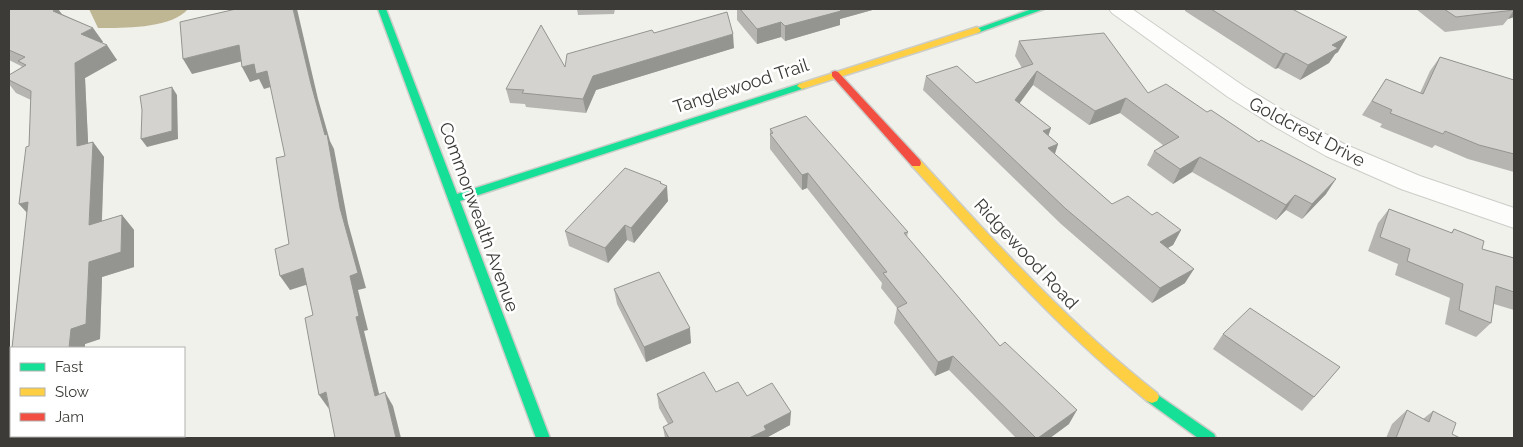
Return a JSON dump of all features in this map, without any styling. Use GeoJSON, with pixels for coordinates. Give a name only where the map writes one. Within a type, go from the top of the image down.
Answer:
{"type":"FeatureCollection","features":[{"type":"Feature","properties":{"kind":"street","name":"Commonwealth Avenue"},"geometry":{"type":"LineString","coordinates":[[382,9],[543,438]]}},
{"type":"Feature","properties":{"kind":"street","name":"Tanglewood Trail"},"geometry":{"type":"LineString","coordinates":[[453,198],[1040,9]]}},
{"type":"Feature","properties":{"kind":"street","name":"Goldcrest Drive"},"geometry":{"type":"LineString","coordinates":[[1119,9],[1242,97],[1311,138],[1403,180],[1514,218]]}},
{"type":"Feature","properties":{"kind":"street","name":"Ridgewood Road"},"geometry":{"type":"LineString","coordinates":[[835,74],[1019,275],[1067,324],[1103,358],[1135,384],[1209,438]]}},
{"type":"Feature","properties":{"kind":"shaded area"},"geometry":{"type":"Polygon","coordinates":[[[89,9],[188,9],[180,16],[158,24],[98,28],[89,9]]]}},
{"type":"Feature","properties":{"kind":"building"},"geometry":{"type":"Polygon","coordinates":[[[9,9],[56,9],[53,11],[93,28],[81,34],[107,45],[75,63],[77,146],[93,142],[89,225],[122,215],[121,252],[89,262],[86,324],[71,329],[69,347],[12,347],[28,202],[19,204],[26,147],[29,146],[31,91],[9,80],[9,75],[26,65],[18,61],[25,57],[9,50],[9,9]]]}},
{"type":"Feature","properties":{"kind":"building"},"geometry":{"type":"Polygon","coordinates":[[[236,9],[293,9],[311,84],[325,135],[327,134],[340,208],[358,273],[350,276],[359,316],[356,317],[375,396],[385,392],[396,438],[335,438],[326,392],[319,395],[305,318],[313,315],[303,268],[280,276],[275,249],[289,244],[276,158],[285,156],[267,71],[256,74],[254,64],[242,67],[239,45],[183,59],[180,22],[236,9]]]}},
{"type":"Feature","properties":{"kind":"building"},"geometry":{"type":"Polygon","coordinates":[[[740,9],[839,9],[841,11],[785,26],[781,22],[757,29],[740,9]]]}},
{"type":"Feature","properties":{"kind":"building"},"geometry":{"type":"Polygon","coordinates":[[[1211,9],[1292,9],[1347,37],[1332,45],[1338,48],[1308,65],[1286,53],[1283,54],[1211,9]]]}},
{"type":"Feature","properties":{"kind":"building"},"geometry":{"type":"Polygon","coordinates":[[[1444,9],[1512,9],[1514,10],[1456,17],[1444,9]]]}},
{"type":"Feature","properties":{"kind":"building"},"geometry":{"type":"Polygon","coordinates":[[[727,12],[733,34],[593,76],[583,99],[522,93],[524,90],[506,89],[541,25],[565,67],[567,54],[652,30],[654,33],[727,12]]]}},
{"type":"Feature","properties":{"kind":"building"},"geometry":{"type":"Polygon","coordinates":[[[1104,33],[1148,93],[1166,84],[1207,112],[1211,110],[1259,142],[1261,140],[1336,179],[1312,204],[1295,195],[1286,205],[1200,157],[1180,169],[1154,151],[1179,137],[1126,98],[1095,111],[1037,71],[1015,100],[1051,128],[1043,131],[1058,144],[1048,148],[1112,204],[1128,196],[1152,215],[1157,212],[1181,230],[1160,242],[1194,269],[1160,288],[1066,209],[926,76],[957,66],[976,83],[1033,64],[1019,41],[1104,33]]]}},
{"type":"Feature","properties":{"kind":"building"},"geometry":{"type":"Polygon","coordinates":[[[1440,57],[1514,80],[1514,154],[1479,145],[1445,131],[1443,134],[1390,113],[1392,110],[1372,101],[1386,79],[1423,94],[1440,57]]]}},
{"type":"Feature","properties":{"kind":"building"},"geometry":{"type":"Polygon","coordinates":[[[172,87],[172,131],[141,139],[142,110],[140,96],[172,87]]]}},
{"type":"Feature","properties":{"kind":"building"},"geometry":{"type":"Polygon","coordinates":[[[806,116],[908,232],[904,233],[1000,346],[1005,342],[1077,410],[1036,438],[953,356],[938,362],[897,308],[907,303],[883,273],[887,272],[808,173],[802,175],[770,134],[773,133],[770,129],[806,116]]]}},
{"type":"Feature","properties":{"kind":"building"},"geometry":{"type":"Polygon","coordinates":[[[625,168],[667,186],[631,228],[625,225],[605,248],[565,231],[625,168]]]}},
{"type":"Feature","properties":{"kind":"building"},"geometry":{"type":"Polygon","coordinates":[[[1389,209],[1452,233],[1454,229],[1484,241],[1482,249],[1514,258],[1514,292],[1496,286],[1491,323],[1459,310],[1463,284],[1407,261],[1410,249],[1380,237],[1389,209]]]}},
{"type":"Feature","properties":{"kind":"building"},"geometry":{"type":"Polygon","coordinates":[[[659,272],[690,328],[644,347],[614,289],[659,272]]]}},
{"type":"Feature","properties":{"kind":"building"},"geometry":{"type":"Polygon","coordinates":[[[1250,308],[1340,367],[1314,397],[1223,334],[1250,308]]]}},
{"type":"Feature","properties":{"kind":"building"},"geometry":{"type":"Polygon","coordinates":[[[10,363],[10,437],[69,438],[9,438],[10,363]]]}},
{"type":"Feature","properties":{"kind":"building"},"geometry":{"type":"Polygon","coordinates":[[[704,372],[716,392],[738,382],[747,396],[772,383],[791,412],[764,426],[766,430],[749,438],[669,438],[663,427],[673,422],[657,394],[704,372]]]}},
{"type":"Feature","properties":{"kind":"building"},"geometry":{"type":"Polygon","coordinates":[[[1407,410],[1429,422],[1433,411],[1456,423],[1452,434],[1460,438],[1396,438],[1407,410]]]}},
{"type":"Feature","properties":{"kind":"traffic: fast"},"geometry":{"type":"LineString","coordinates":[[382,9],[543,438]]}},
{"type":"Feature","properties":{"kind":"traffic: fast"},"geometry":{"type":"LineString","coordinates":[[977,30],[1040,9]]}},
{"type":"Feature","properties":{"kind":"traffic: fast"},"geometry":{"type":"LineString","coordinates":[[453,199],[802,86]]}},
{"type":"Feature","properties":{"kind":"traffic: fast"},"geometry":{"type":"LineString","coordinates":[[1152,397],[1209,438]]}},
{"type":"Feature","properties":{"kind":"traffic: slow"},"geometry":{"type":"LineString","coordinates":[[802,86],[977,30]]}},
{"type":"Feature","properties":{"kind":"traffic: slow"},"geometry":{"type":"LineString","coordinates":[[916,163],[1058,315],[1088,344],[1152,397]]}},
{"type":"Feature","properties":{"kind":"traffic: jam"},"geometry":{"type":"LineString","coordinates":[[835,74],[916,163]]}}]}
